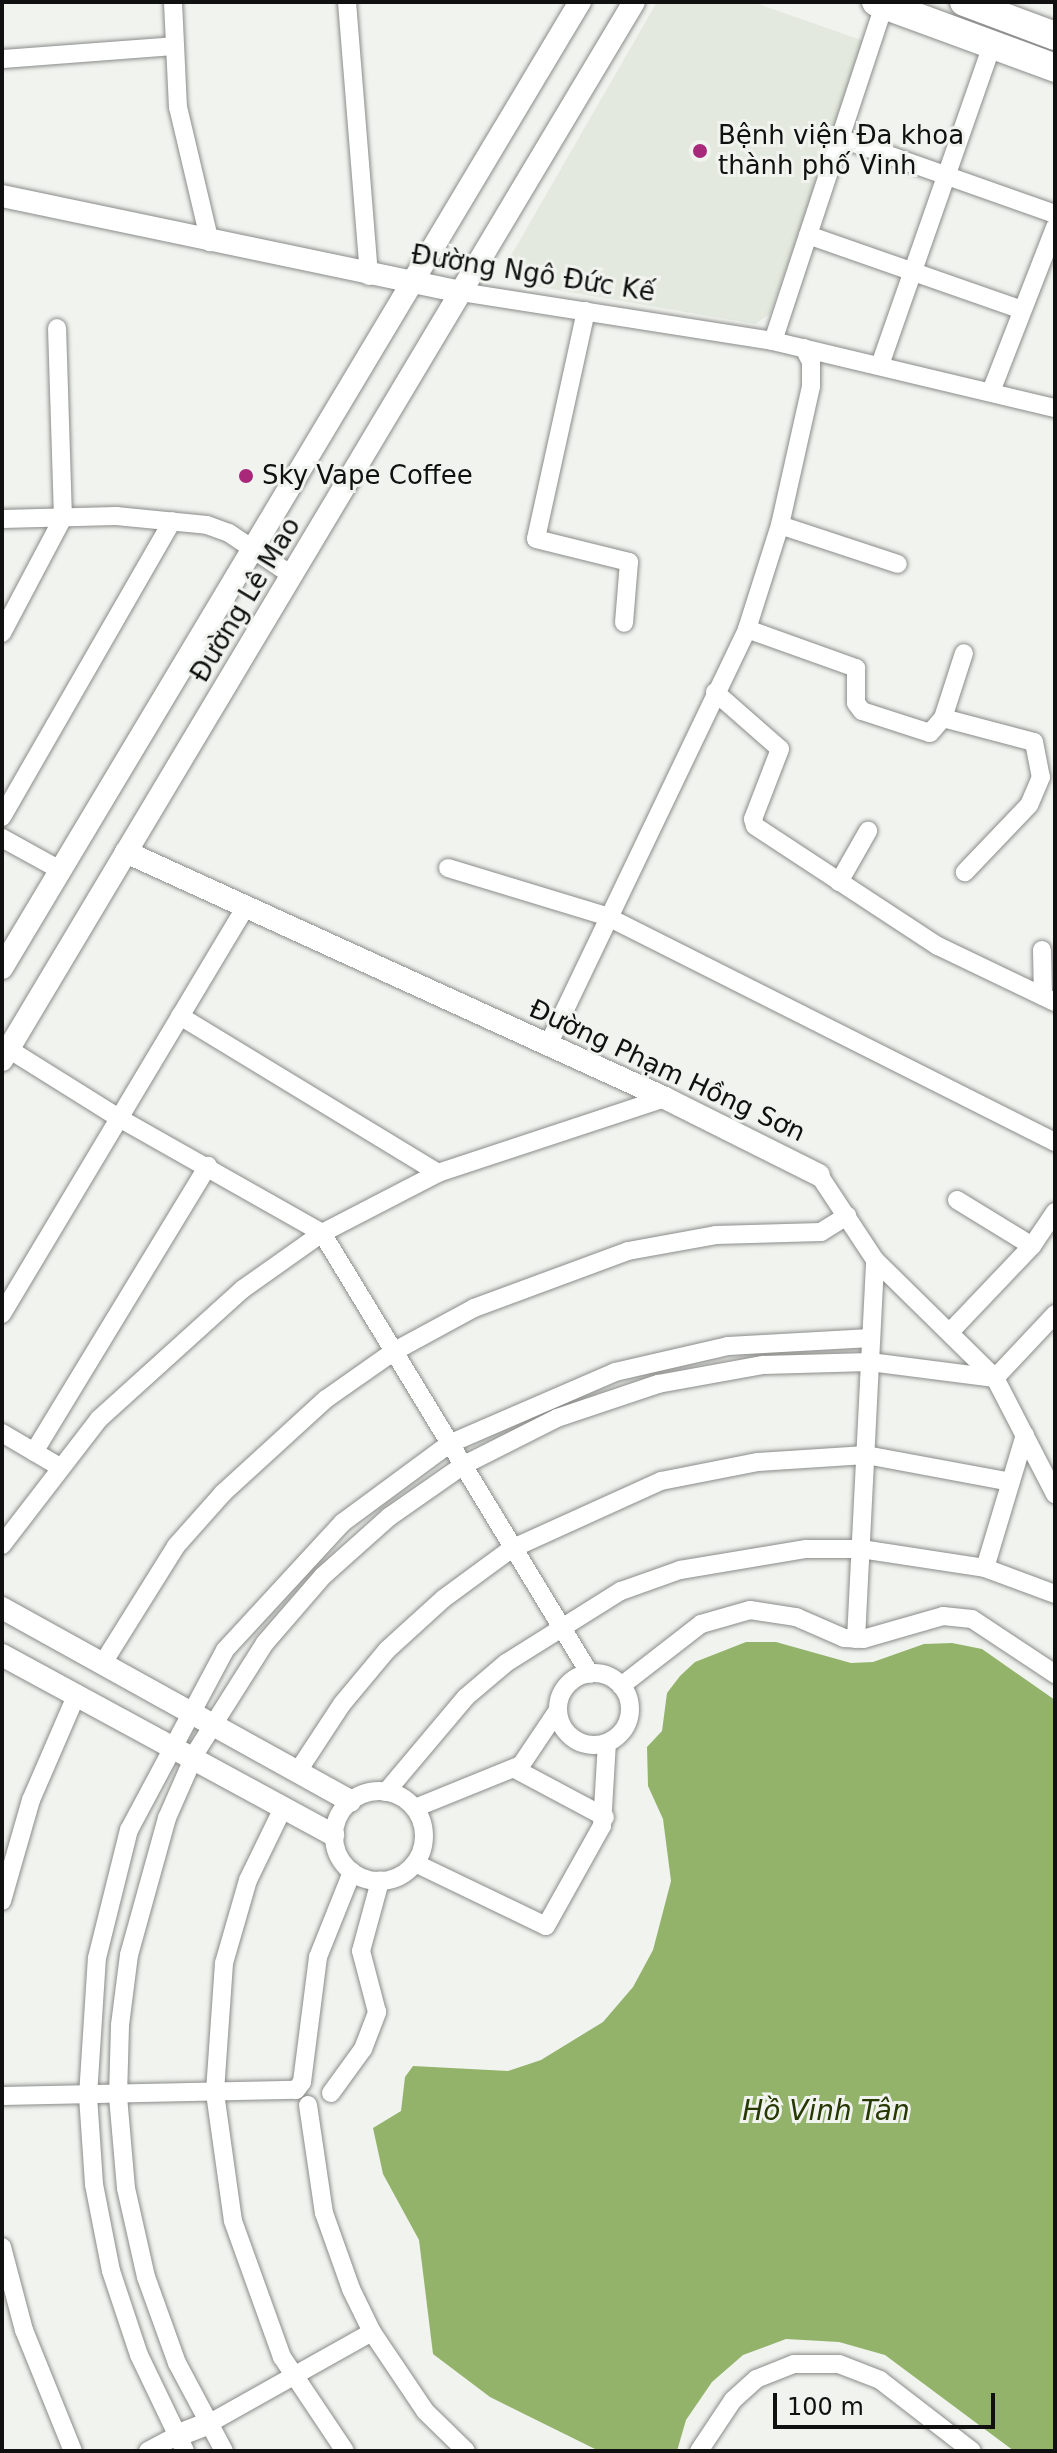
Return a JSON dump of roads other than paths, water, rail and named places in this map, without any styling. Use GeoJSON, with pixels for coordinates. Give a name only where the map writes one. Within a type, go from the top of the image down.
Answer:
{"type":"FeatureCollection","features":[{"type":"Feature","properties":{"kind":"main road"},"geometry":{"type":"LineString","coordinates":[[964,2],[1055,36]]}},
{"type":"Feature","properties":{"kind":"main road"},"geometry":{"type":"LineString","coordinates":[[880,3],[1055,68]]}},
{"type":"Feature","properties":{"kind":"street"},"geometry":{"type":"LineString","coordinates":[[173,2],[178,107],[210,242]]}},
{"type":"Feature","properties":{"kind":"street"},"geometry":{"type":"LineString","coordinates":[[347,2],[369,276]]}},
{"type":"Feature","properties":{"kind":"street","name":"Đường Lê Mao"},"geometry":{"type":"LineString","coordinates":[[2,968],[249,549],[580,2]]}},
{"type":"Feature","properties":{"kind":"street","name":"Đường Lê Mao"},"geometry":{"type":"LineString","coordinates":[[4,1051],[293,576],[634,2]]}},
{"type":"Feature","properties":{"kind":"street"},"geometry":{"type":"LineString","coordinates":[[773,341],[840,138],[880,3]]}},
{"type":"Feature","properties":{"kind":"street"},"geometry":{"type":"LineString","coordinates":[[880,365],[992,45]]}},
{"type":"Feature","properties":{"kind":"street"},"geometry":{"type":"LineString","coordinates":[[2,59],[175,46]]}},
{"type":"Feature","properties":{"kind":"street"},"geometry":{"type":"LineString","coordinates":[[840,138],[1055,214]]}},
{"type":"Feature","properties":{"kind":"street","name":"Đường Ngô Đức Kế"},"geometry":{"type":"LineString","coordinates":[[2,196],[411,284],[773,341],[992,389],[1055,408]]}},
{"type":"Feature","properties":{"kind":"street"},"geometry":{"type":"LineString","coordinates":[[992,389],[1055,227]]}},
{"type":"Feature","properties":{"kind":"street"},"geometry":{"type":"LineString","coordinates":[[808,235],[1022,310]]}},
{"type":"Feature","properties":{"kind":"street"},"geometry":{"type":"LineString","coordinates":[[586,311],[536,539],[629,562],[624,623]]}},
{"type":"Feature","properties":{"kind":"street"},"geometry":{"type":"LineString","coordinates":[[2,633],[63,518],[57,328]]}},
{"type":"Feature","properties":{"kind":"street"},"geometry":{"type":"LineString","coordinates":[[548,1045],[606,916],[747,629],[780,525],[811,386],[811,362],[804,348]]}},
{"type":"Feature","properties":{"kind":"street"},"geometry":{"type":"LineString","coordinates":[[2,519],[172,521],[207,525],[293,576]]}},
{"type":"Feature","properties":{"kind":"street"},"geometry":{"type":"LineString","coordinates":[[2,817],[172,521]]}},
{"type":"Feature","properties":{"kind":"street"},"geometry":{"type":"LineString","coordinates":[[780,525],[898,564]]}},
{"type":"Feature","properties":{"kind":"street"},"geometry":{"type":"LineString","coordinates":[[747,629],[856,668],[856,703],[862,711],[930,733],[943,718],[964,653]]}},
{"type":"Feature","properties":{"kind":"street"},"geometry":{"type":"LineString","coordinates":[[715,692],[780,749],[752,823],[938,946],[1049,999]]}},
{"type":"Feature","properties":{"kind":"street"},"geometry":{"type":"LineString","coordinates":[[943,718],[1034,742],[1048,777],[1023,816],[965,872]]}},
{"type":"Feature","properties":{"kind":"street"},"geometry":{"type":"LineString","coordinates":[[839,882],[868,831]]}},
{"type":"Feature","properties":{"kind":"street"},"geometry":{"type":"LineString","coordinates":[[2,838],[60,870]]}},
{"type":"Feature","properties":{"kind":"street","name":"Đường Phạm Hồng Sơn"},"geometry":{"type":"LineString","coordinates":[[126,852],[665,1098],[819,1175],[875,1260],[995,1378],[1055,1494]]}},
{"type":"Feature","properties":{"kind":"street"},"geometry":{"type":"LineString","coordinates":[[448,868],[606,916],[1055,1142]]}},
{"type":"Feature","properties":{"kind":"street"},"geometry":{"type":"LineString","coordinates":[[2,1314],[246,906]]}},
{"type":"Feature","properties":{"kind":"street"},"geometry":{"type":"LineString","coordinates":[[1042,950],[1049,999]]}},
{"type":"Feature","properties":{"kind":"street"},"geometry":{"type":"LineString","coordinates":[[180,1016],[438,1173]]}},
{"type":"Feature","properties":{"kind":"street"},"geometry":{"type":"LineString","coordinates":[[4,1051],[322,1233],[511,1549],[590,1674]]}},
{"type":"Feature","properties":{"kind":"street"},"geometry":{"type":"LineString","coordinates":[[2,1545],[99,1419],[243,1289],[322,1233],[438,1173],[665,1098]]}},
{"type":"Feature","properties":{"kind":"street"},"geometry":{"type":"LineString","coordinates":[[34,1452],[208,1166]]}},
{"type":"Feature","properties":{"kind":"street"},"geometry":{"type":"LineString","coordinates":[[957,1200],[1032,1246]]}},
{"type":"Feature","properties":{"kind":"street"},"geometry":{"type":"LineString","coordinates":[[950,1332],[1032,1246],[1055,1212]]}},
{"type":"Feature","properties":{"kind":"street"},"geometry":{"type":"LineString","coordinates":[[103,1663],[176,1546],[223,1493],[326,1399],[393,1352],[474,1308],[628,1251],[716,1235],[821,1232],[847,1216]]}},
{"type":"Feature","properties":{"kind":"street"},"geometry":{"type":"LineString","coordinates":[[856,1639],[875,1260]]}},
{"type":"Feature","properties":{"kind":"street"},"geometry":{"type":"LineString","coordinates":[[224,2451],[177,2363],[146,2277],[126,2188],[118,2097],[129,1955],[149,1872],[193,1759],[265,1643],[323,1576],[389,1517],[462,1466],[557,1418],[658,1384],[763,1365],[870,1362],[995,1378],[1055,1314]]}},
{"type":"Feature","properties":{"kind":"street"},"geometry":{"type":"LineString","coordinates":[[180,2443],[139,2355],[111,2271],[94,2184],[88,2096],[97,1958],[129,1830],[189,1711],[225,1650],[268,1598],[342,1523],[449,1444],[615,1372],[728,1346],[871,1338]]}},
{"type":"Feature","properties":{"kind":"street"},"geometry":{"type":"LineString","coordinates":[[2,1433],[60,1467]]}},
{"type":"Feature","properties":{"kind":"street"},"geometry":{"type":"LineString","coordinates":[[985,1568],[1025,1435]]}},
{"type":"Feature","properties":{"kind":"street"},"geometry":{"type":"LineString","coordinates":[[298,1771],[342,1704],[387,1650],[443,1599],[511,1549],[661,1481],[758,1462],[866,1455],[1011,1482]]}},
{"type":"Feature","properties":{"kind":"street"},"geometry":{"type":"LineString","coordinates":[[2,1608],[350,1801],[386,1792],[466,1697],[558,1626],[621,1591],[680,1570],[806,1549],[861,1549],[985,1568],[1055,1594]]}},
{"type":"Feature","properties":{"kind":"street"},"geometry":{"type":"LineString","coordinates":[[621,1686],[701,1624],[750,1610],[796,1617],[856,1639],[943,1616],[972,1619],[1055,1674]]}},
{"type":"Feature","properties":{"kind":"street"},"geometry":{"type":"LineString","coordinates":[[2,1655],[333,1835]]}},
{"type":"Feature","properties":{"kind":"street"},"geometry":{"type":"LineString","coordinates":[[415,1808],[515,1769],[558,1710],[567,1686],[590,1674],[607,1676],[621,1686],[629,1701],[629,1718],[621,1733],[607,1743],[590,1745],[574,1739],[562,1726],[558,1710]]}},
{"type":"Feature","properties":{"kind":"street"},"geometry":{"type":"LineString","coordinates":[[2,1901],[31,1800],[76,1696]]}},
{"type":"Feature","properties":{"kind":"street"},"geometry":{"type":"LineString","coordinates":[[415,1863],[546,1926],[605,1817],[607,1743]]}},
{"type":"Feature","properties":{"kind":"street"},"geometry":{"type":"LineString","coordinates":[[515,1769],[605,1817]]}},
{"type":"Feature","properties":{"kind":"street"},"geometry":{"type":"LineString","coordinates":[[350,1801],[333,1835],[336,1850],[352,1872],[380,1881],[393,1879],[415,1863],[424,1834],[415,1808],[386,1792]]}},
{"type":"Feature","properties":{"kind":"street"},"geometry":{"type":"LineString","coordinates":[[283,1808],[248,1880],[224,1963],[215,2093],[233,2221],[282,2357],[345,2451]]}},
{"type":"Feature","properties":{"kind":"street"},"geometry":{"type":"LineString","coordinates":[[2,2096],[118,2097],[293,2091],[301,2086],[318,1957],[352,1872]]}},
{"type":"Feature","properties":{"kind":"street"},"geometry":{"type":"LineString","coordinates":[[331,2093],[363,2049],[377,2012],[361,1951],[380,1881]]}},
{"type":"Feature","properties":{"kind":"street"},"geometry":{"type":"LineString","coordinates":[[308,2105],[324,2213],[372,2332],[425,2411],[466,2451]]}},
{"type":"Feature","properties":{"kind":"street"},"geometry":{"type":"LineString","coordinates":[[2,2247],[24,2330],[73,2451]]}},
{"type":"Feature","properties":{"kind":"street"},"geometry":{"type":"LineString","coordinates":[[148,2451],[180,2443],[208,2424],[372,2332]]}},
{"type":"Feature","properties":{"kind":"street"},"geometry":{"type":"LineString","coordinates":[[699,2451],[733,2400],[756,2379],[794,2364],[839,2364],[880,2380],[972,2451]]}},
{"type":"Feature","properties":{"kind":"water","name":"Hồ Vinh Tân"},"geometry":{"type":"Polygon","coordinates":[[[746,1642],[776,1642],[851,1663],[873,1662],[924,1644],[952,1643],[982,1649],[1055,1700],[1055,2451],[1014,2451],[885,2355],[839,2342],[786,2339],[743,2355],[712,2382],[686,2420],[677,2451],[599,2451],[490,2397],[433,2354],[419,2240],[383,2174],[373,2128],[401,2111],[405,2077],[413,2066],[508,2071],[541,2060],[603,2022],[633,1987],[653,1950],[671,1881],[663,1819],[648,1786],[647,1747],[662,1731],[667,1693],[680,1676],[695,1662],[746,1642]]]}},
{"type":"Feature","properties":{"kind":"place","name":"Bệnh viện Đa khoa thành phố Vinh"},"geometry":{"type":"Point","coordinates":[700,151]}},
{"type":"Feature","properties":{"kind":"place","name":"Sky Vape Coffee"},"geometry":{"type":"Point","coordinates":[246,476]}}]}
